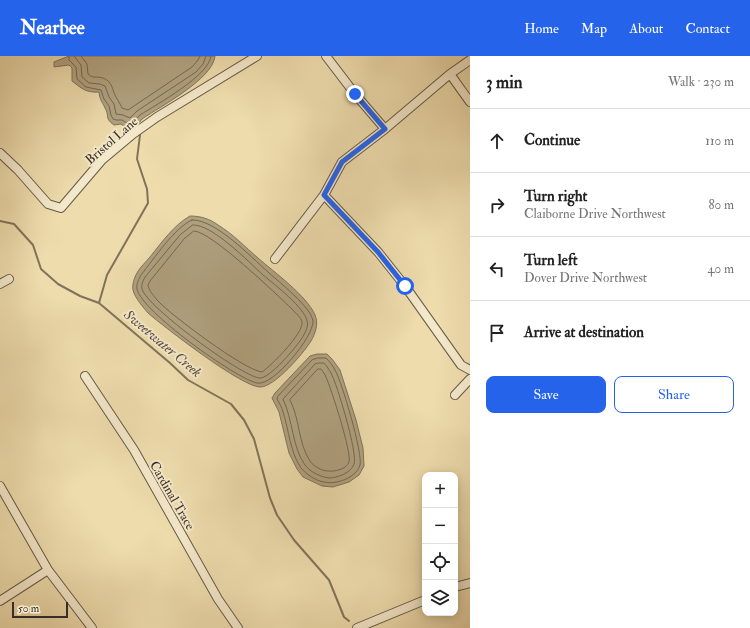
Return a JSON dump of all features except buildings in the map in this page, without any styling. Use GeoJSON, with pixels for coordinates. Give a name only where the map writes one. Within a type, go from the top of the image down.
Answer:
{"type":"FeatureCollection","features":[{"type":"Feature","properties":{"kind":"street","name":"Bristol Lane"},"geometry":{"type":"LineString","coordinates":[[0,153],[18,170],[48,204],[62,208],[102,160],[133,134],[157,117],[257,56]]}},
{"type":"Feature","properties":{"kind":"street"},"geometry":{"type":"LineString","coordinates":[[326,56],[355,94],[385,129]]}},
{"type":"Feature","properties":{"kind":"street"},"geometry":{"type":"LineString","coordinates":[[275,259],[324,195],[342,162],[385,129],[450,74],[470,60]]}},
{"type":"Feature","properties":{"kind":"street"},"geometry":{"type":"LineString","coordinates":[[450,74],[470,102]]}},
{"type":"Feature","properties":{"kind":"street"},"geometry":{"type":"LineString","coordinates":[[324,195],[378,252],[405,286],[461,365],[470,370]]}},
{"type":"Feature","properties":{"kind":"street"},"geometry":{"type":"LineString","coordinates":[[0,284],[9,279]]}},
{"type":"Feature","properties":{"kind":"street","name":"Cardinal Trace"},"geometry":{"type":"LineString","coordinates":[[85,376],[134,450],[218,599],[238,628]]}},
{"type":"Feature","properties":{"kind":"street"},"geometry":{"type":"LineString","coordinates":[[455,395],[470,379]]}},
{"type":"Feature","properties":{"kind":"street"},"geometry":{"type":"LineString","coordinates":[[0,486],[48,570],[92,628]]}},
{"type":"Feature","properties":{"kind":"street"},"geometry":{"type":"LineString","coordinates":[[0,602],[48,570]]}},
{"type":"Feature","properties":{"kind":"street"},"geometry":{"type":"LineString","coordinates":[[458,586],[470,583]]}},
{"type":"Feature","properties":{"kind":"street"},"geometry":{"type":"LineString","coordinates":[[357,628],[422,601]]}},
{"type":"Feature","properties":{"kind":"water"},"geometry":{"type":"Polygon","coordinates":[[[69,56],[215,56],[212,65],[196,83],[142,119],[135,128],[128,129],[121,124],[114,125],[109,121],[99,92],[87,91],[72,81],[72,68],[69,65],[54,67],[54,62],[69,56]]]}},
{"type":"Feature","properties":{"kind":"water"},"geometry":{"type":"Polygon","coordinates":[[[190,216],[202,217],[229,232],[298,292],[315,315],[317,322],[316,329],[307,347],[281,375],[267,385],[261,387],[252,385],[238,378],[204,356],[148,313],[134,293],[134,282],[140,269],[173,229],[190,216]]]}},
{"type":"Feature","properties":{"kind":"water"},"geometry":{"type":"Polygon","coordinates":[[[327,354],[340,370],[356,420],[363,448],[364,466],[359,475],[349,482],[333,487],[322,486],[303,477],[297,469],[289,453],[279,412],[272,398],[310,356],[327,354]]]}},
{"type":"Feature","properties":{"kind":"waterway","name":"Sweetwater Creek"},"geometry":{"type":"LineString","coordinates":[[99,303],[107,275],[148,203],[147,189],[137,159],[140,135],[139,132]]}},
{"type":"Feature","properties":{"kind":"waterway","name":"Sweetwater Creek"},"geometry":{"type":"LineString","coordinates":[[0,221],[14,224],[33,245],[41,269],[58,284],[80,296],[99,303],[188,380],[231,404],[244,420],[254,439],[270,498],[277,515],[294,540],[329,580],[344,617],[349,621]]}},
{"type":"Feature","properties":{"kind":"route"},"geometry":{"type":"LineString","coordinates":[[355,94],[385,129],[342,162],[324,195],[378,252],[405,286]]}}]}
